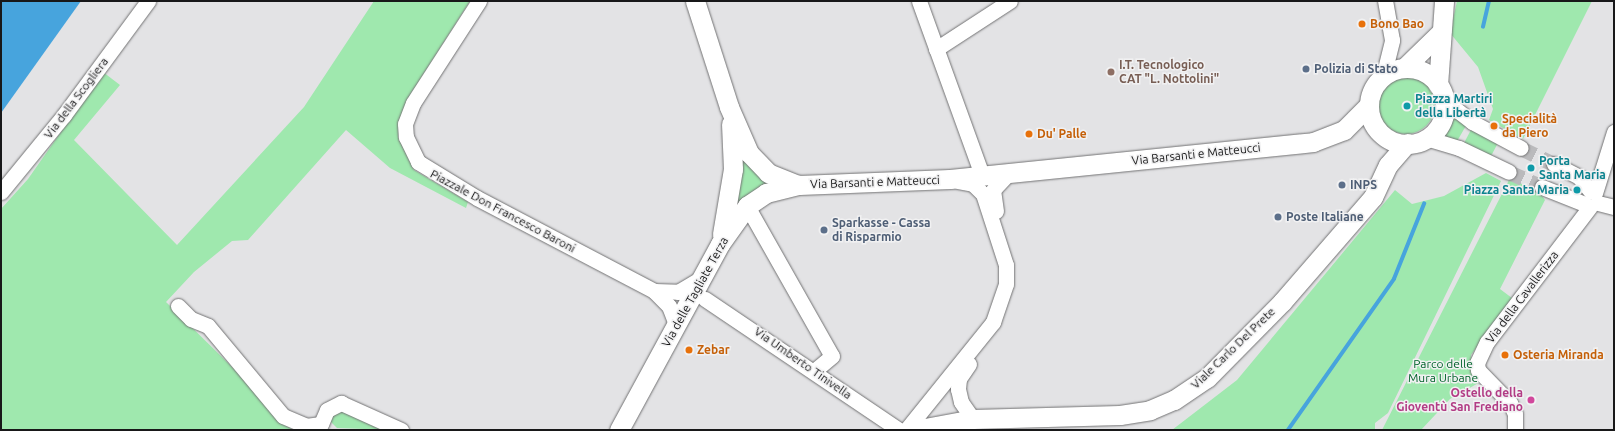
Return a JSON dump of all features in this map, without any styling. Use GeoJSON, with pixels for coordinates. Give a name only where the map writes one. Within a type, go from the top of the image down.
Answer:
{"type":"FeatureCollection","features":[{"type":"Feature","properties":{"kind":"main road"},"geometry":{"type":"LineString","coordinates":[[695,1],[729,107],[754,161],[768,173],[799,185]]}},
{"type":"Feature","properties":{"kind":"main road"},"geometry":{"type":"LineString","coordinates":[[1441,32],[1404,68],[1383,77],[1373,90],[1369,105],[1372,121],[1382,134],[1407,143],[1426,138],[1441,122],[1441,32],[1444,1]]}},
{"type":"Feature","properties":{"kind":"main road"},"geometry":{"type":"LineString","coordinates":[[1404,68],[1422,71],[1441,92]]}},
{"type":"Feature","properties":{"kind":"main road","name":"Via Barsanti e Matteucci"},"geometry":{"type":"LineString","coordinates":[[799,185],[950,179],[1313,142],[1344,130],[1369,105]]}},
{"type":"Feature","properties":{"kind":"main road"},"geometry":{"type":"LineString","coordinates":[[720,244],[733,169],[729,107]]}},
{"type":"Feature","properties":{"kind":"main road","name":"Viale Carlo Del Prete"},"geometry":{"type":"LineString","coordinates":[[914,430],[973,419],[1135,413],[1162,406],[1191,390],[1282,302],[1373,197],[1388,165],[1407,143]]}},
{"type":"Feature","properties":{"kind":"main road","name":"Via delle Tagliate Terza"},"geometry":{"type":"LineString","coordinates":[[619,430],[720,244],[747,206],[766,192],[799,185]]}},
{"type":"Feature","properties":{"kind":"street","name":"Via della Scogliera"},"geometry":{"type":"LineString","coordinates":[[1,192],[64,115],[148,1]]}},
{"type":"Feature","properties":{"kind":"street","name":"Piazzale Don Francesco Baroni"},"geometry":{"type":"LineString","coordinates":[[479,1],[413,103],[405,124],[406,137],[418,162],[476,198],[654,291],[669,306],[676,324]]}},
{"type":"Feature","properties":{"kind":"street"},"geometry":{"type":"LineString","coordinates":[[919,1],[982,176]]}},
{"type":"Feature","properties":{"kind":"street"},"geometry":{"type":"LineString","coordinates":[[936,49],[1010,1]]}},
{"type":"Feature","properties":{"kind":"street"},"geometry":{"type":"LineString","coordinates":[[1383,77],[1392,40],[1385,1]]}},
{"type":"Feature","properties":{"kind":"street"},"geometry":{"type":"LineString","coordinates":[[1441,92],[1472,122],[1521,148]]}},
{"type":"Feature","properties":{"kind":"street"},"geometry":{"type":"LineString","coordinates":[[1592,200],[1614,132]]}},
{"type":"Feature","properties":{"kind":"street"},"geometry":{"type":"LineString","coordinates":[[1426,138],[1459,148],[1509,172]]}},
{"type":"Feature","properties":{"kind":"street"},"geometry":{"type":"LineString","coordinates":[[1554,164],[1578,177],[1592,200]]}},
{"type":"Feature","properties":{"kind":"street"},"geometry":{"type":"LineString","coordinates":[[973,419],[961,402],[959,379],[999,327],[1014,289],[1012,252],[992,197],[995,186],[1009,173]]}},
{"type":"Feature","properties":{"kind":"street","name":"Via Barsanti e Matteucci"},"geometry":{"type":"LineString","coordinates":[[906,430],[990,326],[1006,284],[1006,264],[983,194],[973,184],[950,179]]}},
{"type":"Feature","properties":{"kind":"street"},"geometry":{"type":"LineString","coordinates":[[1542,187],[1614,207]]}},
{"type":"Feature","properties":{"kind":"street","name":"Via della Cavallerizza"},"geometry":{"type":"LineString","coordinates":[[1515,430],[1515,414],[1510,403],[1478,370],[1477,363],[1487,342],[1592,200]]}},
{"type":"Feature","properties":{"kind":"street"},"geometry":{"type":"LineString","coordinates":[[747,206],[832,356],[814,371]]}},
{"type":"Feature","properties":{"kind":"street"},"geometry":{"type":"LineString","coordinates":[[654,291],[678,292],[700,279]]}},
{"type":"Feature","properties":{"kind":"street","name":"Via Umberto Tinivella"},"geometry":{"type":"LineString","coordinates":[[705,299],[814,371],[899,430]]}},
{"type":"Feature","properties":{"kind":"street"},"geometry":{"type":"LineString","coordinates":[[178,306],[191,319],[208,326],[283,416],[306,426],[324,427],[327,410],[341,403],[401,430]]}},
{"type":"Feature","properties":{"kind":"green space"},"geometry":{"type":"Polygon","coordinates":[[[374,1],[470,1],[410,95],[398,137],[414,170],[468,202],[466,208],[390,168],[346,130],[248,240],[232,241],[194,272],[166,302],[292,426],[290,430],[1,430],[1,209],[28,179],[103,72],[120,85],[74,140],[177,245],[304,107],[374,1]]]}},
{"type":"Feature","properties":{"kind":"green space"},"geometry":{"type":"Polygon","coordinates":[[[1457,1],[1592,1],[1523,139],[1489,120],[1493,109],[1478,67],[1450,33],[1457,1]]]}},
{"type":"Feature","properties":{"kind":"green space"},"geometry":{"type":"Polygon","coordinates":[[[1406,76],[1422,81],[1430,89],[1435,105],[1430,121],[1422,129],[1406,134],[1390,129],[1382,121],[1377,105],[1382,89],[1390,81],[1406,76]]]}},
{"type":"Feature","properties":{"kind":"green space"},"geometry":{"type":"Polygon","coordinates":[[[1453,112],[1467,124],[1456,143],[1440,137],[1453,112]]]}},
{"type":"Feature","properties":{"kind":"green space"},"geometry":{"type":"Polygon","coordinates":[[[1473,126],[1499,140],[1490,158],[1464,144],[1473,126]]]}},
{"type":"Feature","properties":{"kind":"green space"},"geometry":{"type":"Polygon","coordinates":[[[738,151],[773,180],[735,206],[738,151]]]}},
{"type":"Feature","properties":{"kind":"green space"},"geometry":{"type":"Polygon","coordinates":[[[1486,173],[1501,181],[1388,413],[1375,423],[1375,430],[1172,430],[1237,380],[1395,190],[1412,204],[1444,196],[1486,173]]]}},
{"type":"Feature","properties":{"kind":"green space","name":"Parco delle Mura Urbane"},"geometry":{"type":"Polygon","coordinates":[[[1510,178],[1540,193],[1545,200],[1500,289],[1512,298],[1471,355],[1473,370],[1482,381],[1450,399],[1421,430],[1382,430],[1510,178]]]}},
{"type":"Feature","properties":{"kind":"green space"},"geometry":{"type":"Polygon","coordinates":[[[335,408],[393,430],[337,428],[330,421],[335,408]]]}},
{"type":"Feature","properties":{"kind":"water"},"geometry":{"type":"Polygon","coordinates":[[[1,1],[81,1],[1,113],[1,1]]]}},
{"type":"Feature","properties":{"kind":"waterway"},"geometry":{"type":"LineString","coordinates":[[1483,27],[1489,1]]}},
{"type":"Feature","properties":{"kind":"waterway"},"geometry":{"type":"LineString","coordinates":[[1288,430],[1394,279],[1424,204]]}},
{"type":"Feature","properties":{"kind":"tunnel"},"geometry":{"type":"LineString","coordinates":[[1521,148],[1554,164]]}},
{"type":"Feature","properties":{"kind":"tunnel"},"geometry":{"type":"LineString","coordinates":[[1509,172],[1542,187]]}},
{"type":"Feature","properties":{"kind":"place","name":"Bono Bao"},"geometry":{"type":"Point","coordinates":[1362,24]}},
{"type":"Feature","properties":{"kind":"place","name":"Polizia di Stato"},"geometry":{"type":"Point","coordinates":[1306,69]}},
{"type":"Feature","properties":{"kind":"place","name":"I.T. Tecnologico CAT \"L. Nottolini\""},"geometry":{"type":"Point","coordinates":[1111,72]}},
{"type":"Feature","properties":{"kind":"place","name":"Piazza Martiri della Libertà"},"geometry":{"type":"Point","coordinates":[1407,106]}},
{"type":"Feature","properties":{"kind":"place","name":"Specialità da Piero"},"geometry":{"type":"Point","coordinates":[1494,126]}},
{"type":"Feature","properties":{"kind":"place","name":"Du' Palle"},"geometry":{"type":"Point","coordinates":[1029,134]}},
{"type":"Feature","properties":{"kind":"place","name":"Porta Santa Maria"},"geometry":{"type":"Point","coordinates":[1531,168]}},
{"type":"Feature","properties":{"kind":"place","name":"INPS"},"geometry":{"type":"Point","coordinates":[1342,185]}},
{"type":"Feature","properties":{"kind":"place","name":"Piazza Santa Maria"},"geometry":{"type":"Point","coordinates":[1577,190]}},
{"type":"Feature","properties":{"kind":"place","name":"Poste Italiane"},"geometry":{"type":"Point","coordinates":[1278,217]}},
{"type":"Feature","properties":{"kind":"place","name":"Sparkasse - Cassa di Risparmio"},"geometry":{"type":"Point","coordinates":[824,230]}},
{"type":"Feature","properties":{"kind":"place","name":"Zebar"},"geometry":{"type":"Point","coordinates":[689,350]}},
{"type":"Feature","properties":{"kind":"place","name":"Osteria Miranda"},"geometry":{"type":"Point","coordinates":[1505,355]}},
{"type":"Feature","properties":{"kind":"place","name":"Ostello della Gioventù San Frediano"},"geometry":{"type":"Point","coordinates":[1531,400]}}]}
